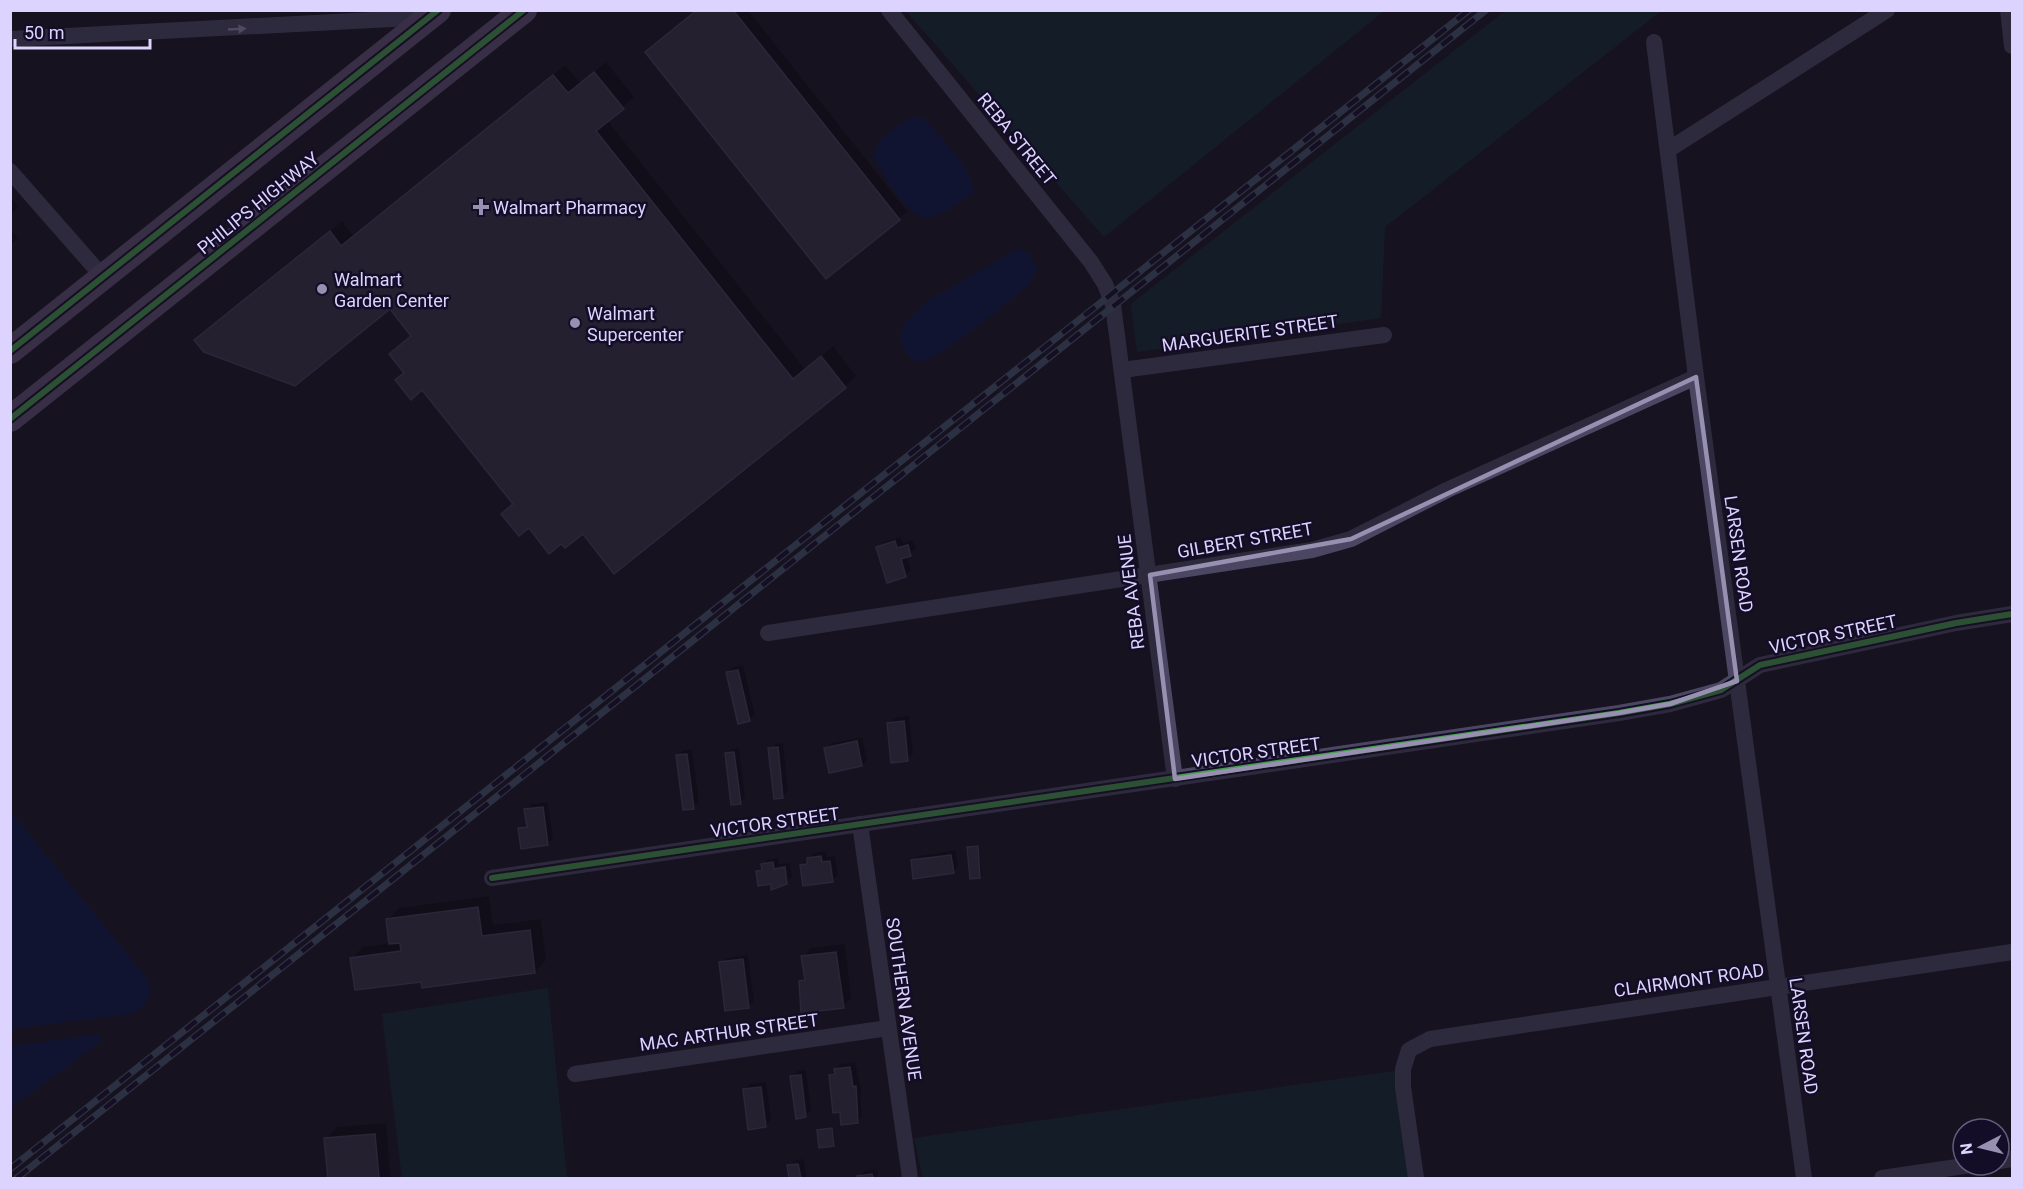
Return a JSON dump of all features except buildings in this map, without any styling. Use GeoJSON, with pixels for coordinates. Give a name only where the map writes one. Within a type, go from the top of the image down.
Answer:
{"type":"FeatureCollection","features":[{"type":"Feature","properties":{"kind":"main road","name":"PHILIPS HIGHWAY"},"geometry":{"type":"LineString","coordinates":[[10,420],[524,10]]}},
{"type":"Feature","properties":{"kind":"main road"},"geometry":{"type":"LineString","coordinates":[[10,351],[431,13]]}},
{"type":"Feature","properties":{"kind":"street","name":"REBA STREET"},"geometry":{"type":"LineString","coordinates":[[889,10],[1091,262],[1109,294]]}},
{"type":"Feature","properties":{"kind":"street"},"geometry":{"type":"LineString","coordinates":[[1668,150],[1887,10]]}},
{"type":"Feature","properties":{"kind":"street"},"geometry":{"type":"LineString","coordinates":[[2008,10],[2013,46]]}},
{"type":"Feature","properties":{"kind":"street"},"geometry":{"type":"LineString","coordinates":[[10,39],[431,13]]}},
{"type":"Feature","properties":{"kind":"street","name":"LARSEN ROAD"},"geometry":{"type":"LineString","coordinates":[[1654,42],[1696,377],[1804,1179]]}},
{"type":"Feature","properties":{"kind":"street"},"geometry":{"type":"LineString","coordinates":[[10,171],[103,277]]}},
{"type":"Feature","properties":{"kind":"street","name":"REBA AVENUE"},"geometry":{"type":"LineString","coordinates":[[1109,294],[1122,370],[1150,575],[1175,779]]}},
{"type":"Feature","properties":{"kind":"street","name":"MARGUERITE STREET"},"geometry":{"type":"LineString","coordinates":[[1122,370],[1384,335]]}},
{"type":"Feature","properties":{"kind":"street","name":"GILBERT STREET"},"geometry":{"type":"LineString","coordinates":[[768,633],[1312,550],[1351,539],[1447,490],[1696,377]]}},
{"type":"Feature","properties":{"kind":"street","name":"VICTOR STREET"},"geometry":{"type":"LineString","coordinates":[[492,878],[1619,713],[1670,704],[1721,690],[1760,665],[1956,623],[2013,614]]}},
{"type":"Feature","properties":{"kind":"street","name":"SOUTHERN AVENUE"},"geometry":{"type":"LineString","coordinates":[[860,824],[910,1179]]}},
{"type":"Feature","properties":{"kind":"street","name":"CLAIRMONT ROAD"},"geometry":{"type":"LineString","coordinates":[[1416,1179],[1403,1087],[1403,1069],[1409,1050],[1430,1039],[2013,952]]}},
{"type":"Feature","properties":{"kind":"street","name":"MAC ARTHUR STREET"},"geometry":{"type":"LineString","coordinates":[[575,1074],[888,1028]]}},
{"type":"Feature","properties":{"kind":"street"},"geometry":{"type":"LineString","coordinates":[[1882,1179],[1951,1168]]}},
{"type":"Feature","properties":{"kind":"highlighted area"},"geometry":{"type":"Polygon","coordinates":[[[1696,377],[1737,681],[1670,704],[1619,713],[1175,779],[1150,575],[1351,539],[1696,377]]]}},
{"type":"Feature","properties":{"kind":"green space"},"geometry":{"type":"Polygon","coordinates":[[[906,11],[1384,11],[1104,237],[906,11]]]}},
{"type":"Feature","properties":{"kind":"green space"},"geometry":{"type":"Polygon","coordinates":[[[1505,11],[1661,11],[1385,227],[1381,318],[1137,352],[1131,304],[1505,11]]]}},
{"type":"Feature","properties":{"kind":"green space"},"geometry":{"type":"Polygon","coordinates":[[[548,988],[567,1178],[402,1178],[382,1014],[548,988]]]}},
{"type":"Feature","properties":{"kind":"green space"},"geometry":{"type":"Polygon","coordinates":[[[1395,1071],[1410,1178],[923,1178],[914,1138],[1395,1071]]]}},
{"type":"Feature","properties":{"kind":"water"},"geometry":{"type":"Polygon","coordinates":[[[912,117],[923,117],[954,152],[972,182],[974,192],[934,217],[921,217],[904,203],[873,156],[883,138],[912,117]]]}},
{"type":"Feature","properties":{"kind":"water"},"geometry":{"type":"Polygon","coordinates":[[[1018,248],[1029,254],[1038,268],[1031,283],[942,352],[919,361],[911,358],[900,338],[906,322],[923,304],[1018,248]]]}},
{"type":"Feature","properties":{"kind":"water"},"geometry":{"type":"Polygon","coordinates":[[[10,811],[147,978],[150,994],[135,1013],[11,1029],[10,811]]]}},
{"type":"Feature","properties":{"kind":"water"},"geometry":{"type":"Polygon","coordinates":[[[100,1034],[101,1041],[11,1108],[11,1046],[100,1034]]]}},
{"type":"Feature","properties":{"kind":"railway"},"geometry":{"type":"LineString","coordinates":[[10,1169],[1469,10]]}},
{"type":"Feature","properties":{"kind":"railway"},"geometry":{"type":"LineString","coordinates":[[17,1178],[1486,10]]}},
{"type":"Feature","properties":{"kind":"cycle path"},"geometry":{"type":"LineString","coordinates":[[10,351],[438,10]]}},
{"type":"Feature","properties":{"kind":"cycle path"},"geometry":{"type":"LineString","coordinates":[[10,419],[524,10]]}},
{"type":"Feature","properties":{"kind":"cycle path"},"geometry":{"type":"LineString","coordinates":[[492,878],[1619,713],[1670,704],[1721,690],[1760,665],[1956,623],[2012,614]]}},
{"type":"Feature","properties":{"kind":"place","name":"Walmart Pharmacy"},"geometry":{"type":"Point","coordinates":[481,207]}},
{"type":"Feature","properties":{"kind":"place","name":"Walmart Garden Center"},"geometry":{"type":"Point","coordinates":[322,289]}},
{"type":"Feature","properties":{"kind":"place","name":"Walmart Supercenter"},"geometry":{"type":"Point","coordinates":[575,323]}}]}
